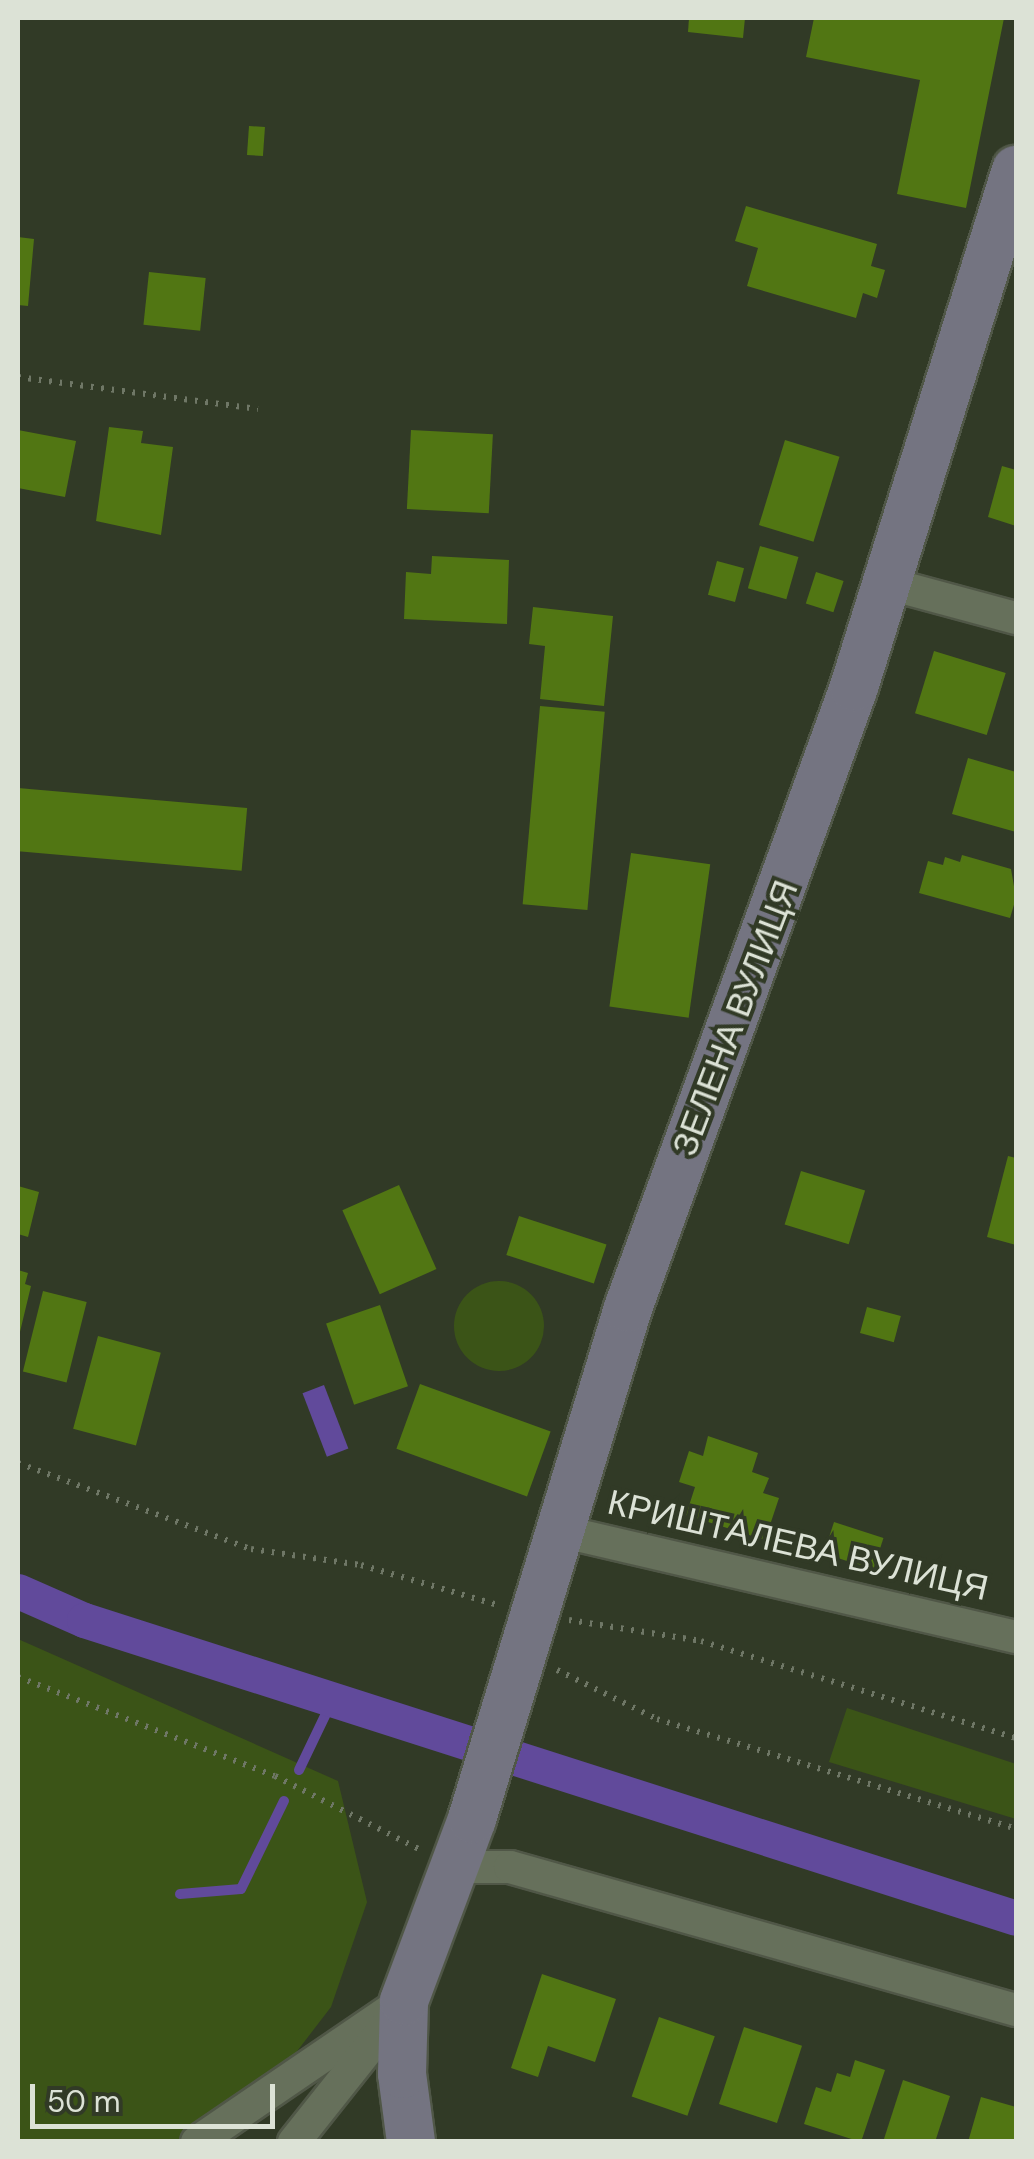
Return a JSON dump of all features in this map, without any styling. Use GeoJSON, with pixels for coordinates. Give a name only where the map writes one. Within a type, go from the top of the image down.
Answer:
{"type":"FeatureCollection","features":[{"type":"Feature","properties":{"kind":"street","name":"ЗЕЛЕНА ВУЛИЦЯ"},"geometry":{"type":"LineString","coordinates":[[412,2142],[402,2074],[404,2002],[472,1819],[628,1308],[802,840],[1016,170]]}},
{"type":"Feature","properties":{"kind":"street"},"geometry":{"type":"LineString","coordinates":[[886,582],[1016,618]]}},
{"type":"Feature","properties":{"kind":"street","name":"КРИШТАЛЕВА ВУЛИЦЯ"},"geometry":{"type":"LineString","coordinates":[[560,1531],[1016,1637]]}},
{"type":"Feature","properties":{"kind":"street"},"geometry":{"type":"LineString","coordinates":[[456,1867],[510,1867],[1016,2010]]}},
{"type":"Feature","properties":{"kind":"street"},"geometry":{"type":"LineString","coordinates":[[197,2142],[404,2002]]}},
{"type":"Feature","properties":{"kind":"street"},"geometry":{"type":"LineString","coordinates":[[294,2142],[404,2002]]}},
{"type":"Feature","properties":{"kind":"path"},"geometry":{"type":"LineString","coordinates":[[18,377],[258,409]]}},
{"type":"Feature","properties":{"kind":"path"},"geometry":{"type":"LineString","coordinates":[[18,1463],[251,1549],[361,1565],[529,1627],[700,1641],[1016,1738]]}},
{"type":"Feature","properties":{"kind":"path"},"geometry":{"type":"LineString","coordinates":[[529,1627],[568,1681],[657,1719],[1016,1829]]}},
{"type":"Feature","properties":{"kind":"path"},"geometry":{"type":"LineString","coordinates":[[18,1676],[274,1776],[456,1867]]}},
{"type":"Feature","properties":{"kind":"green space"},"geometry":{"type":"Polygon","coordinates":[[[499,1281],[516,1284],[531,1294],[541,1309],[541,1343],[531,1358],[516,1368],[499,1371],[482,1368],[467,1358],[457,1343],[454,1326],[457,1309],[467,1294],[482,1284],[499,1281]]]}},
{"type":"Feature","properties":{"kind":"green space"},"geometry":{"type":"Polygon","coordinates":[[[18,1639],[338,1781],[367,1902],[331,2007],[228,2141],[18,2141],[18,1639]]]}},
{"type":"Feature","properties":{"kind":"green space"},"geometry":{"type":"Polygon","coordinates":[[[847,1708],[1016,1764],[1016,1819],[829,1762],[847,1708]]]}},
{"type":"Feature","properties":{"kind":"shaded area"},"geometry":{"type":"Polygon","coordinates":[[[324,1385],[348,1448],[327,1457],[303,1393],[324,1385]]]}},
{"type":"Feature","properties":{"kind":"building"},"geometry":{"type":"Polygon","coordinates":[[[689,18],[745,18],[743,38],[688,32],[689,18]]]}},
{"type":"Feature","properties":{"kind":"building"},"geometry":{"type":"Polygon","coordinates":[[[814,18],[1004,18],[966,208],[897,194],[920,80],[806,57],[814,18]]]}},
{"type":"Feature","properties":{"kind":"building"},"geometry":{"type":"Polygon","coordinates":[[[249,126],[265,127],[263,156],[247,155],[249,126]]]}},
{"type":"Feature","properties":{"kind":"building"},"geometry":{"type":"Polygon","coordinates":[[[746,206],[877,244],[871,266],[885,270],[877,298],[863,293],[856,318],[747,286],[758,248],[735,241],[746,206]]]}},
{"type":"Feature","properties":{"kind":"building"},"geometry":{"type":"Polygon","coordinates":[[[18,237],[34,239],[28,306],[18,305],[18,237]]]}},
{"type":"Feature","properties":{"kind":"building"},"geometry":{"type":"Polygon","coordinates":[[[149,272],[206,278],[200,331],[143,325],[149,272]]]}},
{"type":"Feature","properties":{"kind":"building"},"geometry":{"type":"Polygon","coordinates":[[[109,427],[143,431],[141,443],[173,447],[161,535],[96,521],[109,427]]]}},
{"type":"Feature","properties":{"kind":"building"},"geometry":{"type":"Polygon","coordinates":[[[18,430],[76,441],[65,497],[18,488],[18,430]]]}},
{"type":"Feature","properties":{"kind":"building"},"geometry":{"type":"Polygon","coordinates":[[[411,430],[493,434],[489,513],[407,509],[411,430]]]}},
{"type":"Feature","properties":{"kind":"building"},"geometry":{"type":"Polygon","coordinates":[[[785,440],[840,457],[813,542],[759,525],[785,440]]]}},
{"type":"Feature","properties":{"kind":"building"},"geometry":{"type":"Polygon","coordinates":[[[1002,466],[1016,470],[1016,526],[988,517],[1002,466]]]}},
{"type":"Feature","properties":{"kind":"building"},"geometry":{"type":"Polygon","coordinates":[[[760,546],[798,557],[786,599],[748,588],[760,546]]]}},
{"type":"Feature","properties":{"kind":"building"},"geometry":{"type":"Polygon","coordinates":[[[432,556],[509,560],[507,624],[404,619],[406,572],[431,574],[432,556]]]}},
{"type":"Feature","properties":{"kind":"building"},"geometry":{"type":"Polygon","coordinates":[[[717,561],[744,568],[735,602],[708,595],[717,561]]]}},
{"type":"Feature","properties":{"kind":"building"},"geometry":{"type":"Polygon","coordinates":[[[816,572],[844,581],[833,612],[806,603],[816,572]]]}},
{"type":"Feature","properties":{"kind":"building"},"geometry":{"type":"Polygon","coordinates":[[[533,607],[613,616],[604,706],[540,699],[545,646],[529,644],[533,607]]]}},
{"type":"Feature","properties":{"kind":"building"},"geometry":{"type":"Polygon","coordinates":[[[934,651],[1006,673],[987,735],[915,713],[934,651]]]}},
{"type":"Feature","properties":{"kind":"building"},"geometry":{"type":"Polygon","coordinates":[[[540,706],[605,712],[587,910],[523,904],[540,706]]]}},
{"type":"Feature","properties":{"kind":"building"},"geometry":{"type":"Polygon","coordinates":[[[968,758],[1016,772],[1016,832],[952,814],[968,758]]]}},
{"type":"Feature","properties":{"kind":"building"},"geometry":{"type":"Polygon","coordinates":[[[18,788],[247,808],[242,871],[18,851],[18,788]]]}},
{"type":"Feature","properties":{"kind":"building"},"geometry":{"type":"Polygon","coordinates":[[[631,853],[710,864],[689,1018],[609,1006],[631,853]]]}},
{"type":"Feature","properties":{"kind":"building"},"geometry":{"type":"Polygon","coordinates":[[[962,855],[1011,869],[1016,898],[1010,918],[919,893],[928,861],[943,865],[945,857],[960,862],[962,855]]]}},
{"type":"Feature","properties":{"kind":"building"},"geometry":{"type":"Polygon","coordinates":[[[1008,1156],[1016,1158],[1016,1245],[987,1237],[1008,1156]]]}},
{"type":"Feature","properties":{"kind":"building"},"geometry":{"type":"Polygon","coordinates":[[[801,1171],[865,1191],[849,1244],[785,1225],[801,1171]]]}},
{"type":"Feature","properties":{"kind":"building"},"geometry":{"type":"Polygon","coordinates":[[[399,1185],[436,1269],[380,1294],[342,1210],[399,1185]]]}},
{"type":"Feature","properties":{"kind":"building"},"geometry":{"type":"Polygon","coordinates":[[[18,1186],[39,1192],[28,1237],[18,1234],[18,1186]]]}},
{"type":"Feature","properties":{"kind":"building"},"geometry":{"type":"Polygon","coordinates":[[[519,1216],[606,1244],[594,1283],[506,1255],[519,1216]]]}},
{"type":"Feature","properties":{"kind":"building"},"geometry":{"type":"Polygon","coordinates":[[[18,1270],[28,1273],[25,1284],[31,1286],[19,1336],[18,1270]]]}},
{"type":"Feature","properties":{"kind":"building"},"geometry":{"type":"Polygon","coordinates":[[[43,1291],[87,1302],[67,1382],[23,1372],[43,1291]]]}},
{"type":"Feature","properties":{"kind":"building"},"geometry":{"type":"Polygon","coordinates":[[[380,1305],[408,1386],[354,1405],[326,1324],[380,1305]]]}},
{"type":"Feature","properties":{"kind":"building"},"geometry":{"type":"Polygon","coordinates":[[[867,1307],[901,1316],[894,1342],[860,1333],[867,1307]]]}},
{"type":"Feature","properties":{"kind":"building"},"geometry":{"type":"Polygon","coordinates":[[[98,1336],[161,1353],[136,1446],[73,1429],[98,1336]]]}},
{"type":"Feature","properties":{"kind":"building"},"geometry":{"type":"Polygon","coordinates":[[[420,1384],[551,1432],[527,1496],[396,1449],[420,1384]]]}},
{"type":"Feature","properties":{"kind":"building"},"geometry":{"type":"Polygon","coordinates":[[[708,1436],[758,1453],[752,1472],[769,1478],[763,1493],[779,1498],[765,1540],[686,1515],[695,1487],[679,1482],[689,1451],[703,1456],[708,1436]]]}},
{"type":"Feature","properties":{"kind":"building"},"geometry":{"type":"Polygon","coordinates":[[[834,1522],[883,1538],[873,1569],[824,1553],[834,1522]]]}},
{"type":"Feature","properties":{"kind":"building"},"geometry":{"type":"Polygon","coordinates":[[[542,1974],[616,1999],[595,2062],[548,2046],[538,2077],[511,2068],[542,1974]]]}},
{"type":"Feature","properties":{"kind":"building"},"geometry":{"type":"Polygon","coordinates":[[[659,2017],[715,2036],[687,2116],[632,2096],[659,2017]]]}},
{"type":"Feature","properties":{"kind":"building"},"geometry":{"type":"Polygon","coordinates":[[[744,2027],[802,2046],[777,2123],[719,2104],[744,2027]]]}},
{"type":"Feature","properties":{"kind":"building"},"geometry":{"type":"Polygon","coordinates":[[[855,2060],[885,2070],[861,2142],[804,2124],[816,2087],[831,2092],[837,2073],[850,2077],[855,2060]]]}},
{"type":"Feature","properties":{"kind":"building"},"geometry":{"type":"Polygon","coordinates":[[[903,2080],[950,2096],[935,2142],[883,2142],[903,2080]]]}},
{"type":"Feature","properties":{"kind":"building"},"geometry":{"type":"Polygon","coordinates":[[[981,2097],[1016,2107],[1016,2142],[968,2142],[981,2097]]]}},
{"type":"Feature","properties":{"kind":"waterway"},"geometry":{"type":"LineString","coordinates":[[18,1591],[84,1620],[1016,1918]]}},
{"type":"Feature","properties":{"kind":"waterway"},"geometry":{"type":"LineString","coordinates":[[299,1770],[333,1699]]}},
{"type":"Feature","properties":{"kind":"waterway"},"geometry":{"type":"LineString","coordinates":[[180,1894],[241,1889],[284,1801]]}}]}
